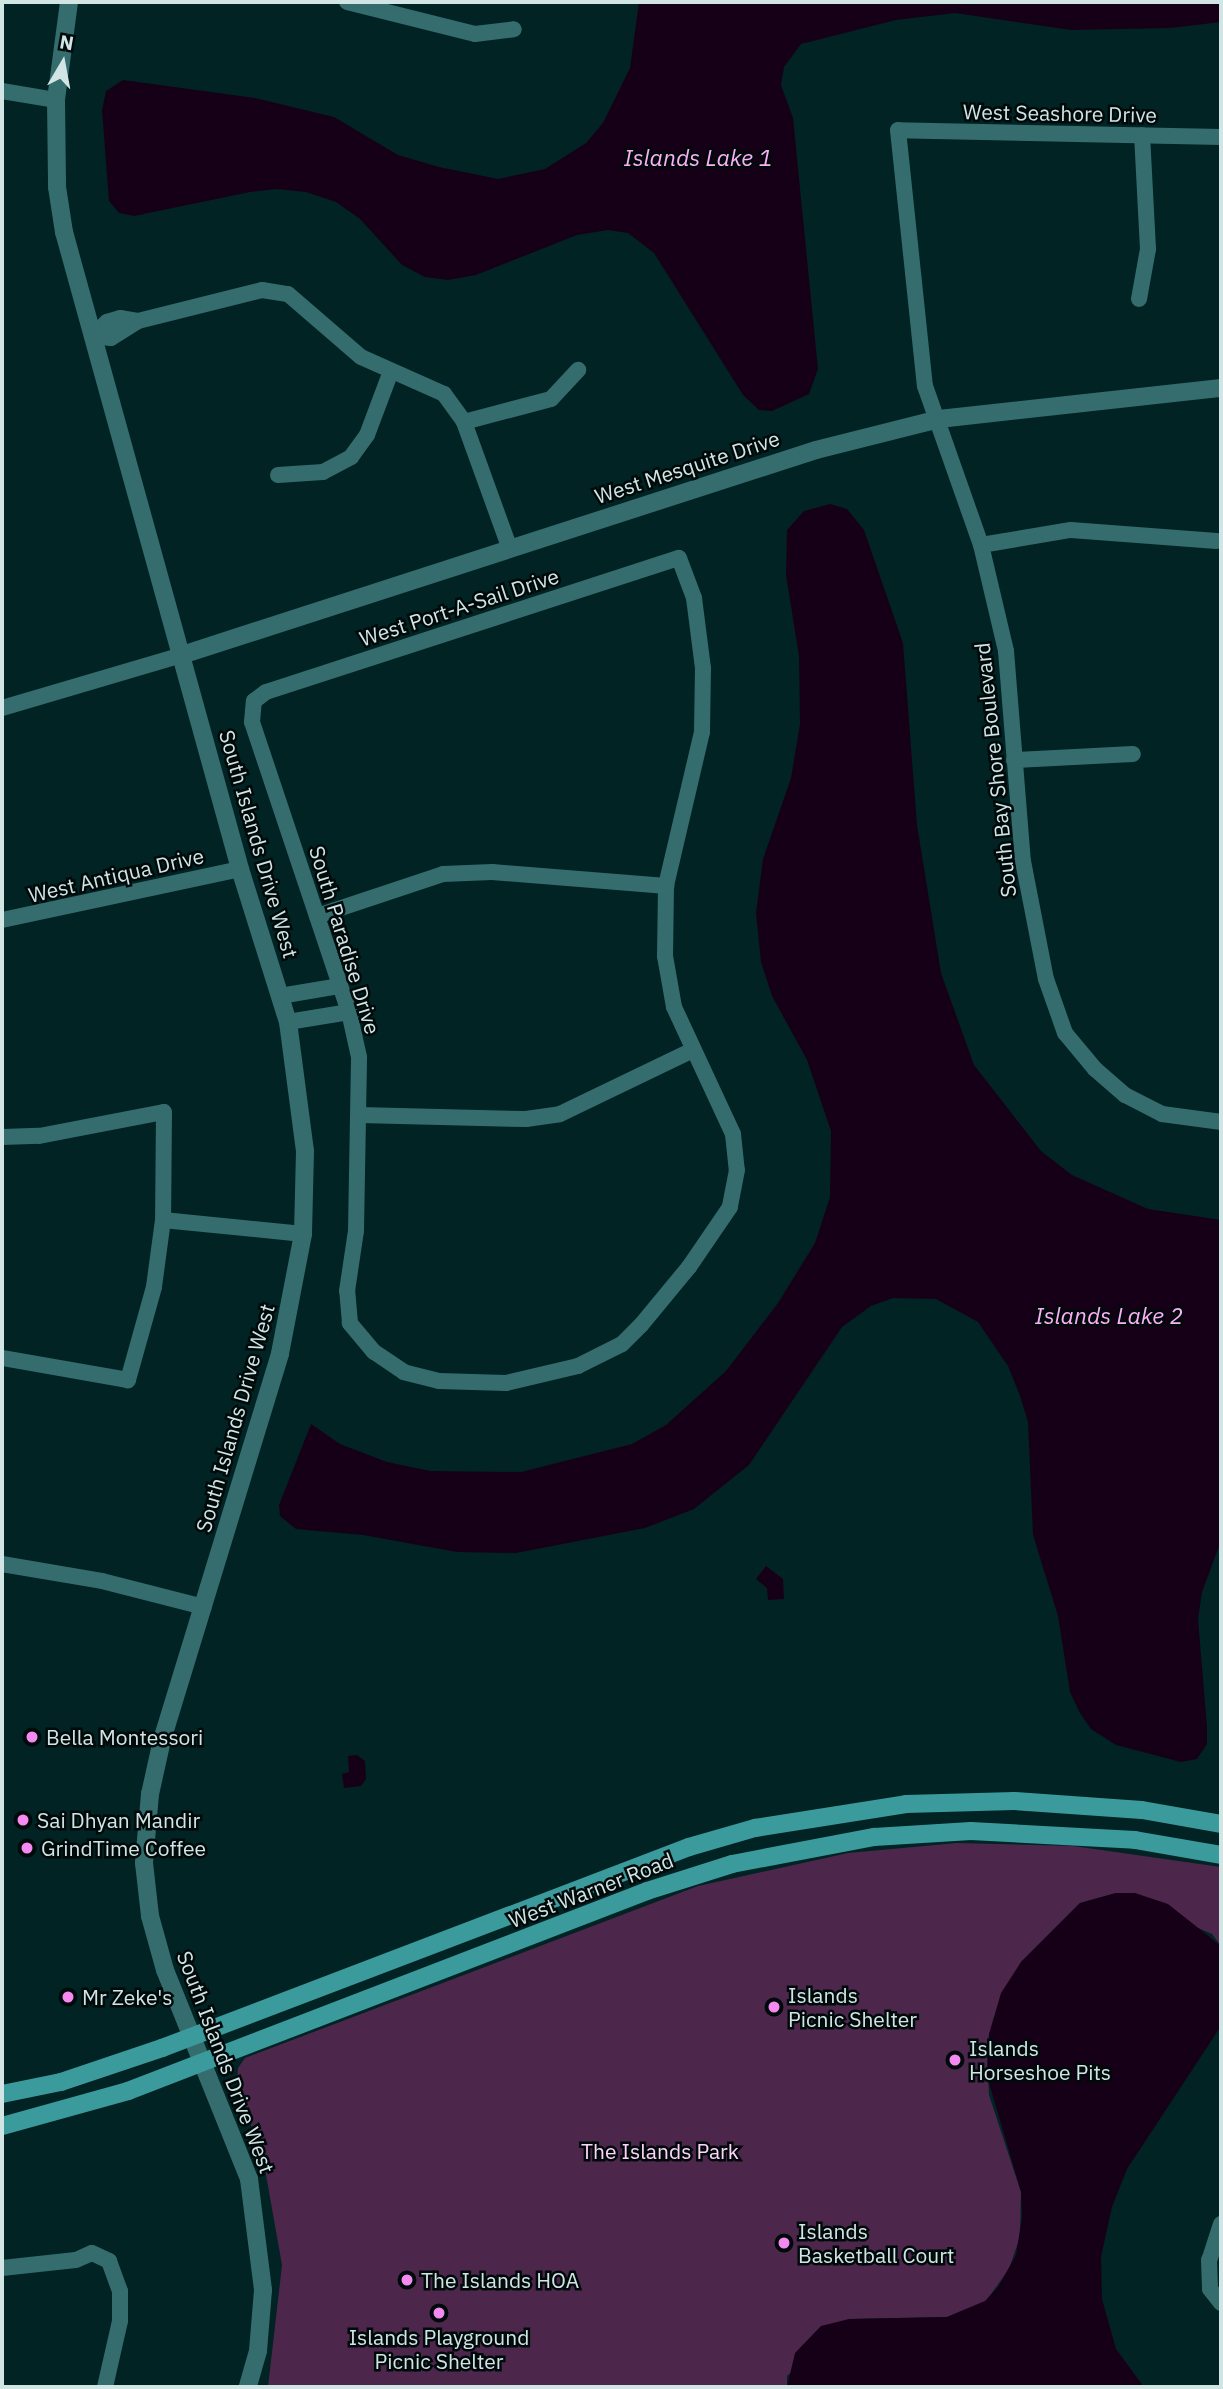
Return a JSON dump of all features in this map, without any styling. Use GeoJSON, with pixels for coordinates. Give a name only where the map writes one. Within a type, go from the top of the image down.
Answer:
{"type":"FeatureCollection","features":[{"type":"Feature","properties":{"kind":"main road","name":"West Warner Road"},"geometry":{"type":"LineString","coordinates":[[2,2094],[61,2082],[190,2038],[676,1852],[755,1828],[906,1804],[1014,1801],[1142,1810],[1221,1824]]}},
{"type":"Feature","properties":{"kind":"main road","name":"West Warner Road"},"geometry":{"type":"LineString","coordinates":[[2,2126],[75,2109],[647,1891],[732,1864],[874,1838],[971,1831],[1135,1840],[1221,1855]]}},
{"type":"Feature","properties":{"kind":"street","name":"South Islands Drive West"},"geometry":{"type":"LineString","coordinates":[[69,2],[56,100],[60,210],[92,336],[240,869],[289,1022],[304,1138],[303,1234],[280,1354],[162,1740],[150,1794],[144,1863],[150,1916],[190,2038],[199,2063],[227,2115],[249,2179],[259,2241],[263,2290],[258,2351],[248,2387]]}},
{"type":"Feature","properties":{"kind":"street"},"geometry":{"type":"LineString","coordinates":[[347,2],[475,34],[514,29]]}},
{"type":"Feature","properties":{"kind":"street"},"geometry":{"type":"LineString","coordinates":[[2,91],[56,100]]}},
{"type":"Feature","properties":{"kind":"street","name":"West Seashore Drive"},"geometry":{"type":"LineString","coordinates":[[898,130],[1221,137]]}},
{"type":"Feature","properties":{"kind":"street","name":"South Bay Shore Boulevard"},"geometry":{"type":"LineString","coordinates":[[898,130],[925,386],[939,419],[981,545],[1006,651],[1023,861],[1046,979],[1065,1033],[1094,1069],[1125,1095],[1161,1114],[1221,1122]]}},
{"type":"Feature","properties":{"kind":"street"},"geometry":{"type":"LineString","coordinates":[[1139,299],[1148,249],[1142,135]]}},
{"type":"Feature","properties":{"kind":"street"},"geometry":{"type":"LineString","coordinates":[[92,336],[107,323],[120,318],[138,321],[262,289],[288,294],[313,311],[335,338],[391,371],[419,379],[444,394],[464,422],[510,549]]}},
{"type":"Feature","properties":{"kind":"street"},"geometry":{"type":"LineString","coordinates":[[464,422],[551,399],[578,370]]}},
{"type":"Feature","properties":{"kind":"street"},"geometry":{"type":"LineString","coordinates":[[278,475],[323,472],[351,457],[367,435],[391,371]]}},
{"type":"Feature","properties":{"kind":"street","name":"West Mesquite Drive"},"geometry":{"type":"LineString","coordinates":[[182,655],[780,460],[939,419],[1221,388]]}},
{"type":"Feature","properties":{"kind":"street"},"geometry":{"type":"LineString","coordinates":[[981,545],[1071,530],[1217,541]]}},
{"type":"Feature","properties":{"kind":"street","name":"West Port-A-Sail Drive"},"geometry":{"type":"LineString","coordinates":[[254,701],[266,692],[679,558],[694,598],[703,668],[702,732],[666,886]]}},
{"type":"Feature","properties":{"kind":"street"},"geometry":{"type":"LineString","coordinates":[[2,708],[182,655]]}},
{"type":"Feature","properties":{"kind":"street","name":"South Paradise Drive"},"geometry":{"type":"LineString","coordinates":[[254,701],[252,722],[349,1012],[359,1057],[356,1231],[347,1291],[350,1323],[374,1352],[404,1372],[439,1381],[506,1383],[578,1366],[622,1344],[689,1268],[730,1206],[737,1170],[733,1134],[693,1050]]}},
{"type":"Feature","properties":{"kind":"street"},"geometry":{"type":"LineString","coordinates":[[1014,760],[1133,754]]}},
{"type":"Feature","properties":{"kind":"street","name":"West Antiqua Drive"},"geometry":{"type":"LineString","coordinates":[[2,920],[240,869]]}},
{"type":"Feature","properties":{"kind":"street"},"geometry":{"type":"LineString","coordinates":[[317,916],[443,874],[492,872],[666,886],[665,956],[674,1007],[693,1050],[560,1114],[526,1119],[359,1115]]}},
{"type":"Feature","properties":{"kind":"street"},"geometry":{"type":"LineString","coordinates":[[280,996],[340,986]]}},
{"type":"Feature","properties":{"kind":"street"},"geometry":{"type":"LineString","coordinates":[[289,1022],[349,1012]]}},
{"type":"Feature","properties":{"kind":"street"},"geometry":{"type":"LineString","coordinates":[[2,1137],[39,1136],[164,1112],[163,1220],[155,1287],[128,1380],[2,1358]]}},
{"type":"Feature","properties":{"kind":"street"},"geometry":{"type":"LineString","coordinates":[[163,1220],[303,1234]]}},
{"type":"Feature","properties":{"kind":"street"},"geometry":{"type":"LineString","coordinates":[[2,1564],[102,1581],[204,1607]]}},
{"type":"Feature","properties":{"kind":"street"},"geometry":{"type":"LineString","coordinates":[[1221,2224],[1209,2260],[1210,2289],[1221,2303]]}},
{"type":"Feature","properties":{"kind":"street"},"geometry":{"type":"LineString","coordinates":[[2,2268],[76,2260],[92,2253],[109,2261],[120,2291],[120,2321],[105,2387]]}},
{"type":"Feature","properties":{"kind":"green space","name":"The Islands Park"},"geometry":{"type":"Polygon","coordinates":[[[957,1843],[1073,1846],[1221,1867],[1221,1946],[1212,1934],[1116,1893],[1080,1903],[1021,1962],[989,2034],[987,2057],[989,2095],[1021,2192],[1020,2237],[1009,2269],[986,2301],[947,2317],[849,2319],[787,2376],[787,2387],[268,2387],[282,2265],[263,2158],[237,2087],[238,2068],[245,2058],[698,1886],[848,1853],[957,1843]]]}},
{"type":"Feature","properties":{"kind":"water","name":"Islands Lake 1"},"geometry":{"type":"Polygon","coordinates":[[[639,2],[1221,2],[1221,22],[1170,28],[1071,30],[955,13],[896,20],[801,44],[784,67],[781,85],[793,118],[818,369],[809,394],[772,411],[759,410],[743,395],[654,253],[628,233],[608,230],[577,235],[476,275],[448,280],[425,277],[402,265],[360,219],[336,202],[306,192],[277,189],[250,192],[134,216],[119,213],[109,201],[102,110],[106,91],[123,80],[255,98],[334,117],[398,155],[439,167],[498,179],[545,169],[586,143],[603,123],[630,68],[639,2]]]}},
{"type":"Feature","properties":{"kind":"water","name":"Islands Lake 2"},"geometry":{"type":"Polygon","coordinates":[[[830,504],[847,509],[864,530],[903,643],[917,825],[941,973],[974,1065],[1041,1151],[1072,1175],[1148,1209],[1221,1220],[1221,1541],[1202,1592],[1198,1619],[1207,1744],[1197,1759],[1181,1762],[1116,1745],[1091,1729],[1080,1713],[1070,1692],[1058,1616],[1033,1535],[1028,1422],[1020,1396],[1008,1366],[978,1322],[936,1299],[893,1298],[871,1306],[842,1327],[749,1465],[694,1509],[645,1528],[516,1553],[457,1552],[363,1535],[296,1529],[280,1516],[279,1505],[311,1424],[340,1444],[387,1462],[430,1471],[521,1472],[632,1444],[666,1425],[726,1371],[778,1303],[815,1243],[830,1197],[831,1131],[807,1060],[772,996],[761,962],[756,913],[763,859],[791,778],[800,724],[799,656],[786,575],[787,530],[804,511],[830,504]]]}},
{"type":"Feature","properties":{"kind":"water"},"geometry":{"type":"Polygon","coordinates":[[[766,1566],[783,1579],[784,1599],[768,1600],[767,1588],[756,1579],[766,1566]]]}},
{"type":"Feature","properties":{"kind":"water"},"geometry":{"type":"Polygon","coordinates":[[[357,1755],[365,1761],[366,1779],[361,1786],[344,1788],[342,1774],[349,1772],[348,1756],[357,1755]]]}},
{"type":"Feature","properties":{"kind":"water"},"geometry":{"type":"Polygon","coordinates":[[[1116,1893],[1135,1893],[1168,1904],[1221,1946],[1221,2026],[1127,2169],[1112,2207],[1101,2257],[1102,2299],[1116,2349],[1144,2387],[787,2387],[795,2353],[821,2326],[849,2319],[947,2317],[985,2301],[998,2287],[1016,2255],[1022,2217],[1021,2192],[987,2076],[989,2034],[1001,1993],[1021,1962],[1080,1903],[1116,1893]]]}},
{"type":"Feature","properties":{"kind":"place","name":"Bella Montessori"},"geometry":{"type":"Point","coordinates":[32,1737]}},
{"type":"Feature","properties":{"kind":"place","name":"Sai Dhyan Mandir"},"geometry":{"type":"Point","coordinates":[23,1820]}},
{"type":"Feature","properties":{"kind":"place","name":"GrindTime Coffee"},"geometry":{"type":"Point","coordinates":[27,1848]}},
{"type":"Feature","properties":{"kind":"place","name":"Mr Zeke's"},"geometry":{"type":"Point","coordinates":[68,1997]}},
{"type":"Feature","properties":{"kind":"place","name":"Islands Picnic Shelter"},"geometry":{"type":"Point","coordinates":[774,2007]}},
{"type":"Feature","properties":{"kind":"place","name":"Islands Horseshoe Pits"},"geometry":{"type":"Point","coordinates":[955,2060]}},
{"type":"Feature","properties":{"kind":"place","name":"Islands Basketball Court"},"geometry":{"type":"Point","coordinates":[784,2243]}},
{"type":"Feature","properties":{"kind":"place","name":"The Islands HOA"},"geometry":{"type":"Point","coordinates":[407,2280]}},
{"type":"Feature","properties":{"kind":"place","name":"Islands Playground Picnic Shelter"},"geometry":{"type":"Point","coordinates":[439,2313]}}]}
